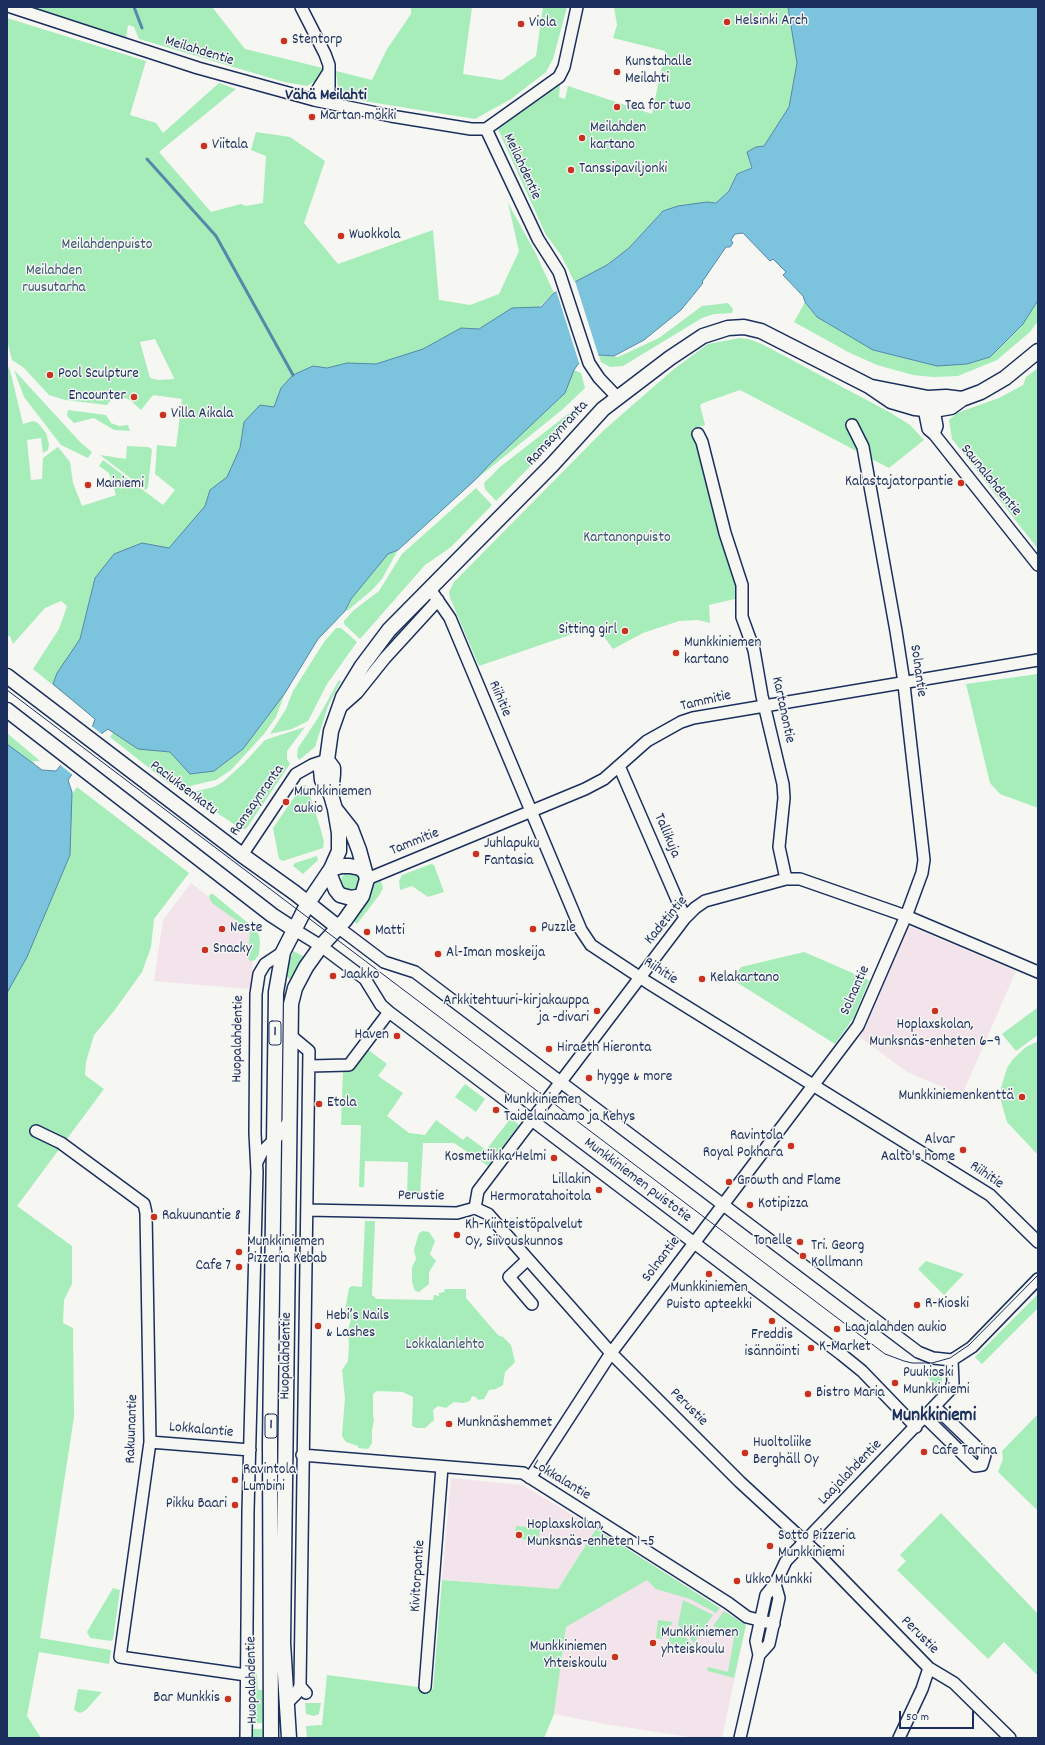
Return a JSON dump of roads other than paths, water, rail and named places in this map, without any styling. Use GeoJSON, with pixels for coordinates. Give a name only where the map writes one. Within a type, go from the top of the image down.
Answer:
{"type":"FeatureCollection","features":[{"type":"Feature","properties":{"kind":"main road","name":"Ramsaynranta"},"geometry":{"type":"LineString","coordinates":[[308,903],[330,871],[339,851],[340,843],[335,809],[331,795],[321,776],[321,770],[327,760],[331,731],[338,710],[350,683],[389,630],[434,594],[584,428],[618,398],[670,358],[703,336],[720,329],[736,327],[752,328],[770,334],[869,386],[929,405],[946,397],[962,399],[981,392],[1005,378],[1038,351]]}},
{"type":"Feature","properties":{"kind":"main road","name":"Paciuksenkatu"},"geometry":{"type":"LineString","coordinates":[[7,676],[78,732],[308,903],[339,928]]}},
{"type":"Feature","properties":{"kind":"main road"},"geometry":{"type":"LineString","coordinates":[[7,710],[272,915],[295,930]]}},
{"type":"Feature","properties":{"kind":"main road","name":"Ramsaynranta"},"geometry":{"type":"LineString","coordinates":[[335,809],[351,829],[360,850],[366,875],[362,896],[339,928]]}},
{"type":"Feature","properties":{"kind":"main road"},"geometry":{"type":"LineString","coordinates":[[362,896],[351,898],[340,894],[336,890],[330,871],[341,866],[350,866],[360,868],[366,875]]}},
{"type":"Feature","properties":{"kind":"main road","name":"Huopalahdentie"},"geometry":{"type":"LineString","coordinates":[[271,1738],[269,1635],[273,1141],[276,992],[283,952],[308,903]]}},
{"type":"Feature","properties":{"kind":"main road","name":"Huopalahdentie"},"geometry":{"type":"LineString","coordinates":[[289,1738],[284,1642],[292,1004],[295,988],[306,967],[321,946],[339,928]]}},
{"type":"Feature","properties":{"kind":"street","name":"Meilahdentie"},"geometry":{"type":"LineString","coordinates":[[11,7],[204,70],[314,100],[391,116],[471,129],[486,129],[535,232],[559,272],[589,363],[598,378],[618,398]]}},
{"type":"Feature","properties":{"kind":"street"},"geometry":{"type":"LineString","coordinates":[[301,7],[325,54],[329,66],[329,94],[327,103]]}},
{"type":"Feature","properties":{"kind":"street"},"geometry":{"type":"LineString","coordinates":[[486,129],[559,77],[564,67],[577,7]]}},
{"type":"Feature","properties":{"kind":"street"},"geometry":{"type":"LineString","coordinates":[[314,100],[316,92],[328,73]]}},
{"type":"Feature","properties":{"kind":"street","name":"Saunalahdentie"},"geometry":{"type":"LineString","coordinates":[[929,405],[926,424],[928,429],[934,434],[1038,565]]}},
{"type":"Feature","properties":{"kind":"street","name":"Solnantie"},"geometry":{"type":"LineString","coordinates":[[530,1478],[611,1353],[858,1026],[906,916],[922,872],[924,860],[903,682],[863,446],[852,425]]}},
{"type":"Feature","properties":{"kind":"street","name":"Kartanontie"},"geometry":{"type":"LineString","coordinates":[[698,434],[702,442],[724,533],[742,585],[742,617],[754,650],[764,706],[783,784],[784,798],[779,847],[786,879]]}},
{"type":"Feature","properties":{"kind":"street","name":"Riihitie"},"geometry":{"type":"LineString","coordinates":[[434,594],[450,618],[586,940],[641,978],[814,1084],[990,1195],[1038,1242]]}},
{"type":"Feature","properties":{"kind":"street","name":"Tammitie"},"geometry":{"type":"LineString","coordinates":[[366,875],[585,790],[604,779],[647,741],[681,722],[703,716],[1038,660]]}},
{"type":"Feature","properties":{"kind":"street","name":"Ramsaynranta"},"geometry":{"type":"LineString","coordinates":[[242,855],[296,774],[312,764],[327,760]]}},
{"type":"Feature","properties":{"kind":"street","name":"Tallikuja"},"geometry":{"type":"LineString","coordinates":[[619,766],[685,918]]}},
{"type":"Feature","properties":{"kind":"street","name":"Kadetintie"},"geometry":{"type":"LineString","coordinates":[[475,1208],[478,1191],[685,918],[695,908],[712,898],[786,879],[806,881],[906,916],[1038,972]]}},
{"type":"Feature","properties":{"kind":"street"},"geometry":{"type":"LineString","coordinates":[[339,928],[384,962],[415,972],[918,1352],[934,1358],[952,1360],[972,1347],[1038,1279]]}},
{"type":"Feature","properties":{"kind":"street"},"geometry":{"type":"LineString","coordinates":[[295,930],[321,946]]}},
{"type":"Feature","properties":{"kind":"street","name":"Munkkiniemen puistotie"},"geometry":{"type":"LineString","coordinates":[[321,946],[365,979],[381,1005],[389,1012],[841,1354],[862,1371],[916,1427]]}},
{"type":"Feature","properties":{"kind":"street","name":"Huopalahdentie"},"geometry":{"type":"LineString","coordinates":[[246,1738],[256,1163],[256,994],[260,974],[265,964],[283,952]]}},
{"type":"Feature","properties":{"kind":"street"},"geometry":{"type":"LineString","coordinates":[[310,1066],[349,1065],[389,1012]]}},
{"type":"Feature","properties":{"kind":"street","name":"Huopalahdentie"},"geometry":{"type":"LineString","coordinates":[[288,1702],[303,1689],[302,1455],[310,1066],[309,1051],[291,1036]]}},
{"type":"Feature","properties":{"kind":"street"},"geometry":{"type":"LineString","coordinates":[[256,1163],[262,1152],[281,1133],[290,1120]]}},
{"type":"Feature","properties":{"kind":"street","name":"Rakuunantie"},"geometry":{"type":"LineString","coordinates":[[36,1131],[61,1143],[144,1204],[146,1213],[150,1442],[120,1657],[246,1675]]}},
{"type":"Feature","properties":{"kind":"street","name":"Perustie"},"geometry":{"type":"LineString","coordinates":[[307,1210],[458,1213],[475,1208],[488,1214],[611,1353],[740,1482],[804,1542],[929,1668],[954,1683],[1010,1738]]}},
{"type":"Feature","properties":{"kind":"street"},"geometry":{"type":"LineString","coordinates":[[528,1259],[509,1277],[532,1304]]}},
{"type":"Feature","properties":{"kind":"street","name":"Laajalahdentie"},"geometry":{"type":"LineString","coordinates":[[760,1655],[756,1641],[766,1595],[775,1584],[786,1561],[950,1390],[953,1383],[952,1360]]}},
{"type":"Feature","properties":{"kind":"street"},"geometry":{"type":"LineString","coordinates":[[925,1417],[975,1466],[982,1465],[985,1455],[935,1407]]}},
{"type":"Feature","properties":{"kind":"street","name":"Lokkalantie"},"geometry":{"type":"LineString","coordinates":[[150,1442],[250,1450]]}},
{"type":"Feature","properties":{"kind":"street","name":"Lokkalantie"},"geometry":{"type":"LineString","coordinates":[[302,1455],[523,1473],[747,1617],[774,1624]]}},
{"type":"Feature","properties":{"kind":"street","name":"Kivitorpantie"},"geometry":{"type":"LineString","coordinates":[[425,1687],[442,1467]]}},
{"type":"Feature","properties":{"kind":"street","name":"Laajalahdentie"},"geometry":{"type":"LineString","coordinates":[[740,1738],[760,1655],[769,1644],[774,1624],[779,1598],[775,1584]]}},
{"type":"Feature","properties":{"kind":"street"},"geometry":{"type":"LineString","coordinates":[[899,1738],[929,1668]]}},
{"type":"Feature","properties":{"kind":"water"},"geometry":{"type":"Polygon","coordinates":[[[788,7],[1038,7],[1038,300],[1023,324],[990,357],[967,364],[937,366],[873,350],[817,317],[805,302],[803,296],[783,275],[786,272],[773,259],[770,261],[743,233],[735,234],[731,240],[733,243],[730,247],[726,247],[702,282],[703,283],[681,310],[644,340],[614,356],[599,355],[578,364],[565,393],[474,481],[398,550],[388,554],[351,599],[345,611],[318,639],[285,693],[243,749],[214,771],[190,774],[170,752],[138,749],[108,729],[101,734],[68,780],[72,792],[70,855],[27,957],[7,993],[7,744],[42,770],[56,771],[93,725],[95,719],[53,684],[57,673],[80,639],[95,578],[114,554],[142,543],[169,548],[205,506],[210,490],[227,477],[240,448],[244,422],[260,405],[274,407],[281,388],[293,375],[313,366],[327,368],[347,363],[376,364],[423,349],[461,328],[479,329],[512,308],[541,307],[554,293],[607,265],[629,248],[663,211],[678,206],[707,202],[716,203],[729,191],[737,174],[752,168],[747,152],[756,147],[764,146],[789,107],[797,63],[788,7]]]}},
{"type":"Feature","properties":{"kind":"waterway"},"geometry":{"type":"LineString","coordinates":[[134,7],[142,28]]}},
{"type":"Feature","properties":{"kind":"waterway"},"geometry":{"type":"LineString","coordinates":[[147,159],[216,236],[293,375]]}},
{"type":"Feature","properties":{"kind":"tram line"},"geometry":{"type":"LineString","coordinates":[[7,690],[885,1354],[912,1363],[932,1363],[950,1358],[969,1345],[1038,1275]]}},
{"type":"Feature","properties":{"kind":"place","name":"Helsinki Arch"},"geometry":{"type":"Point","coordinates":[727,22]}},
{"type":"Feature","properties":{"kind":"place","name":"Viola"},"geometry":{"type":"Point","coordinates":[521,24]}},
{"type":"Feature","properties":{"kind":"place","name":"Stentorp"},"geometry":{"type":"Point","coordinates":[284,41]}},
{"type":"Feature","properties":{"kind":"place","name":"Kunstahalle Meilahti"},"geometry":{"type":"Point","coordinates":[617,72]}},
{"type":"Feature","properties":{"kind":"place","name":"Tea for two"},"geometry":{"type":"Point","coordinates":[617,107]}},
{"type":"Feature","properties":{"kind":"place","name":"Martan mökki"},"geometry":{"type":"Point","coordinates":[312,117]}},
{"type":"Feature","properties":{"kind":"place","name":"Meilahden kartano"},"geometry":{"type":"Point","coordinates":[582,138]}},
{"type":"Feature","properties":{"kind":"place","name":"Viitala"},"geometry":{"type":"Point","coordinates":[204,146]}},
{"type":"Feature","properties":{"kind":"place","name":"Tanssipaviljonki"},"geometry":{"type":"Point","coordinates":[571,170]}},
{"type":"Feature","properties":{"kind":"place","name":"Wuokkola"},"geometry":{"type":"Point","coordinates":[341,236]}},
{"type":"Feature","properties":{"kind":"place","name":"Pool Sculpture"},"geometry":{"type":"Point","coordinates":[50,375]}},
{"type":"Feature","properties":{"kind":"place","name":"Encounter"},"geometry":{"type":"Point","coordinates":[134,397]}},
{"type":"Feature","properties":{"kind":"place","name":"Villa Aikala"},"geometry":{"type":"Point","coordinates":[163,415]}},
{"type":"Feature","properties":{"kind":"place","name":"Kalastajatorpantie"},"geometry":{"type":"Point","coordinates":[961,483]}},
{"type":"Feature","properties":{"kind":"place","name":"Mainiemi"},"geometry":{"type":"Point","coordinates":[88,485]}},
{"type":"Feature","properties":{"kind":"place","name":"Sitting girl"},"geometry":{"type":"Point","coordinates":[625,631]}},
{"type":"Feature","properties":{"kind":"place","name":"Munkkiniemen kartano"},"geometry":{"type":"Point","coordinates":[676,653]}},
{"type":"Feature","properties":{"kind":"place","name":"Munkkiniemen aukio"},"geometry":{"type":"Point","coordinates":[286,802]}},
{"type":"Feature","properties":{"kind":"place","name":"Juhlapuku Fantasia"},"geometry":{"type":"Point","coordinates":[476,854]}},
{"type":"Feature","properties":{"kind":"place","name":"Neste"},"geometry":{"type":"Point","coordinates":[222,929]}},
{"type":"Feature","properties":{"kind":"place","name":"Puzzle"},"geometry":{"type":"Point","coordinates":[533,929]}},
{"type":"Feature","properties":{"kind":"place","name":"Matti"},"geometry":{"type":"Point","coordinates":[367,932]}},
{"type":"Feature","properties":{"kind":"place","name":"Snacky"},"geometry":{"type":"Point","coordinates":[205,950]}},
{"type":"Feature","properties":{"kind":"place","name":"Al-Iman moskeija"},"geometry":{"type":"Point","coordinates":[438,954]}},
{"type":"Feature","properties":{"kind":"place","name":"Jaakko"},"geometry":{"type":"Point","coordinates":[333,976]}},
{"type":"Feature","properties":{"kind":"place","name":"Kelakartano"},"geometry":{"type":"Point","coordinates":[702,979]}},
{"type":"Feature","properties":{"kind":"place","name":"Arkkitehtuuri-kirjakauppa ja -divari"},"geometry":{"type":"Point","coordinates":[597,1011]}},
{"type":"Feature","properties":{"kind":"place","name":"Hoplaxskolan, Munksnäs-enheten 6–9"},"geometry":{"type":"Point","coordinates":[935,1011]}},
{"type":"Feature","properties":{"kind":"place","name":"Haven"},"geometry":{"type":"Point","coordinates":[397,1036]}},
{"type":"Feature","properties":{"kind":"place","name":"Hiraeth Hieronta"},"geometry":{"type":"Point","coordinates":[549,1049]}},
{"type":"Feature","properties":{"kind":"place","name":"hygge & more"},"geometry":{"type":"Point","coordinates":[589,1078]}},
{"type":"Feature","properties":{"kind":"place","name":"Munkkiniemenkenttä"},"geometry":{"type":"Point","coordinates":[1022,1097]}},
{"type":"Feature","properties":{"kind":"place","name":"Etola"},"geometry":{"type":"Point","coordinates":[319,1104]}},
{"type":"Feature","properties":{"kind":"place","name":"Munkkiniemen Taidelainaamo ja Kehys"},"geometry":{"type":"Point","coordinates":[496,1110]}},
{"type":"Feature","properties":{"kind":"place","name":"Ravintola Royal Pokhara"},"geometry":{"type":"Point","coordinates":[791,1146]}},
{"type":"Feature","properties":{"kind":"place","name":"Alvar Aalto's home"},"geometry":{"type":"Point","coordinates":[963,1150]}},
{"type":"Feature","properties":{"kind":"place","name":"Kosmetiikka Helmi"},"geometry":{"type":"Point","coordinates":[554,1158]}},
{"type":"Feature","properties":{"kind":"place","name":"Growth and Flame"},"geometry":{"type":"Point","coordinates":[729,1182]}},
{"type":"Feature","properties":{"kind":"place","name":"Lillakin Hermoratahoitola"},"geometry":{"type":"Point","coordinates":[599,1190]}},
{"type":"Feature","properties":{"kind":"place","name":"Kotipizza"},"geometry":{"type":"Point","coordinates":[750,1205]}},
{"type":"Feature","properties":{"kind":"place","name":"Rakuunantie 8"},"geometry":{"type":"Point","coordinates":[154,1217]}},
{"type":"Feature","properties":{"kind":"place","name":"Kh-Kiinteistöpalvelut Oy, Siivouskunnos"},"geometry":{"type":"Point","coordinates":[457,1235]}},
{"type":"Feature","properties":{"kind":"place","name":"Tonelle"},"geometry":{"type":"Point","coordinates":[800,1242]}},
{"type":"Feature","properties":{"kind":"place","name":"Munkkiniemen Pizzeria Kebab"},"geometry":{"type":"Point","coordinates":[239,1252]}},
{"type":"Feature","properties":{"kind":"place","name":"Tri. Georg Kollmann"},"geometry":{"type":"Point","coordinates":[803,1256]}},
{"type":"Feature","properties":{"kind":"place","name":"Cafe 7"},"geometry":{"type":"Point","coordinates":[239,1267]}},
{"type":"Feature","properties":{"kind":"place","name":"Munkkiniemen Puisto apteekki"},"geometry":{"type":"Point","coordinates":[709,1274]}},
{"type":"Feature","properties":{"kind":"place","name":"R-Kioski"},"geometry":{"type":"Point","coordinates":[917,1305]}},
{"type":"Feature","properties":{"kind":"place","name":"Freddis isännöinti"},"geometry":{"type":"Point","coordinates":[772,1321]}},
{"type":"Feature","properties":{"kind":"place","name":"Hebi’s Nails & Lashes"},"geometry":{"type":"Point","coordinates":[318,1326]}},
{"type":"Feature","properties":{"kind":"place","name":"Laajalahden aukio"},"geometry":{"type":"Point","coordinates":[837,1329]}},
{"type":"Feature","properties":{"kind":"place","name":"K-Market"},"geometry":{"type":"Point","coordinates":[811,1348]}},
{"type":"Feature","properties":{"kind":"place","name":"Puukioski Munkkiniemi"},"geometry":{"type":"Point","coordinates":[895,1383]}},
{"type":"Feature","properties":{"kind":"place","name":"Bistro Maria"},"geometry":{"type":"Point","coordinates":[808,1394]}},
{"type":"Feature","properties":{"kind":"place","name":"Munknäshemmet"},"geometry":{"type":"Point","coordinates":[449,1424]}},
{"type":"Feature","properties":{"kind":"place","name":"Cafe Tarina"},"geometry":{"type":"Point","coordinates":[924,1452]}},
{"type":"Feature","properties":{"kind":"place","name":"Huoltoliike Berghäll Oy"},"geometry":{"type":"Point","coordinates":[745,1453]}},
{"type":"Feature","properties":{"kind":"place","name":"Ravintola Lumbini"},"geometry":{"type":"Point","coordinates":[235,1480]}},
{"type":"Feature","properties":{"kind":"place","name":"Pikku Baari"},"geometry":{"type":"Point","coordinates":[235,1505]}},
{"type":"Feature","properties":{"kind":"place","name":"Hoplaxskolan, Munksnäs-enheten 1–5"},"geometry":{"type":"Point","coordinates":[519,1535]}},
{"type":"Feature","properties":{"kind":"place","name":"Sotto Pizzeria Munkkiniemi"},"geometry":{"type":"Point","coordinates":[770,1546]}},
{"type":"Feature","properties":{"kind":"place","name":"Ukko Munkki"},"geometry":{"type":"Point","coordinates":[737,1581]}},
{"type":"Feature","properties":{"kind":"place","name":"Munkkiniemen yhteiskoulu"},"geometry":{"type":"Point","coordinates":[653,1643]}},
{"type":"Feature","properties":{"kind":"place","name":"Munkkiniemen Yhteiskoulu"},"geometry":{"type":"Point","coordinates":[615,1657]}},
{"type":"Feature","properties":{"kind":"place","name":"Bar Munkkis"},"geometry":{"type":"Point","coordinates":[228,1699]}},
{"type":"Feature","properties":{"kind":"district","name":"Vähä Meilahti"},"geometry":{"type":"Point","coordinates":[326,97]}},
{"type":"Feature","properties":{"kind":"district","name":"Munkkiniemi"},"geometry":{"type":"Point","coordinates":[934,1417]}},
{"type":"Feature","properties":{"kind":"park label","name":"Meilahdenpuisto"},"geometry":{"type":"Point","coordinates":[107,246]}},
{"type":"Feature","properties":{"kind":"park label","name":"Meilahden ruusutarha"},"geometry":{"type":"Point","coordinates":[54,280]}},
{"type":"Feature","properties":{"kind":"park label","name":"Kartanonpuisto"},"geometry":{"type":"Point","coordinates":[627,539]}},
{"type":"Feature","properties":{"kind":"park label","name":"Lokkalanlehto"},"geometry":{"type":"Point","coordinates":[445,1346]}}]}
